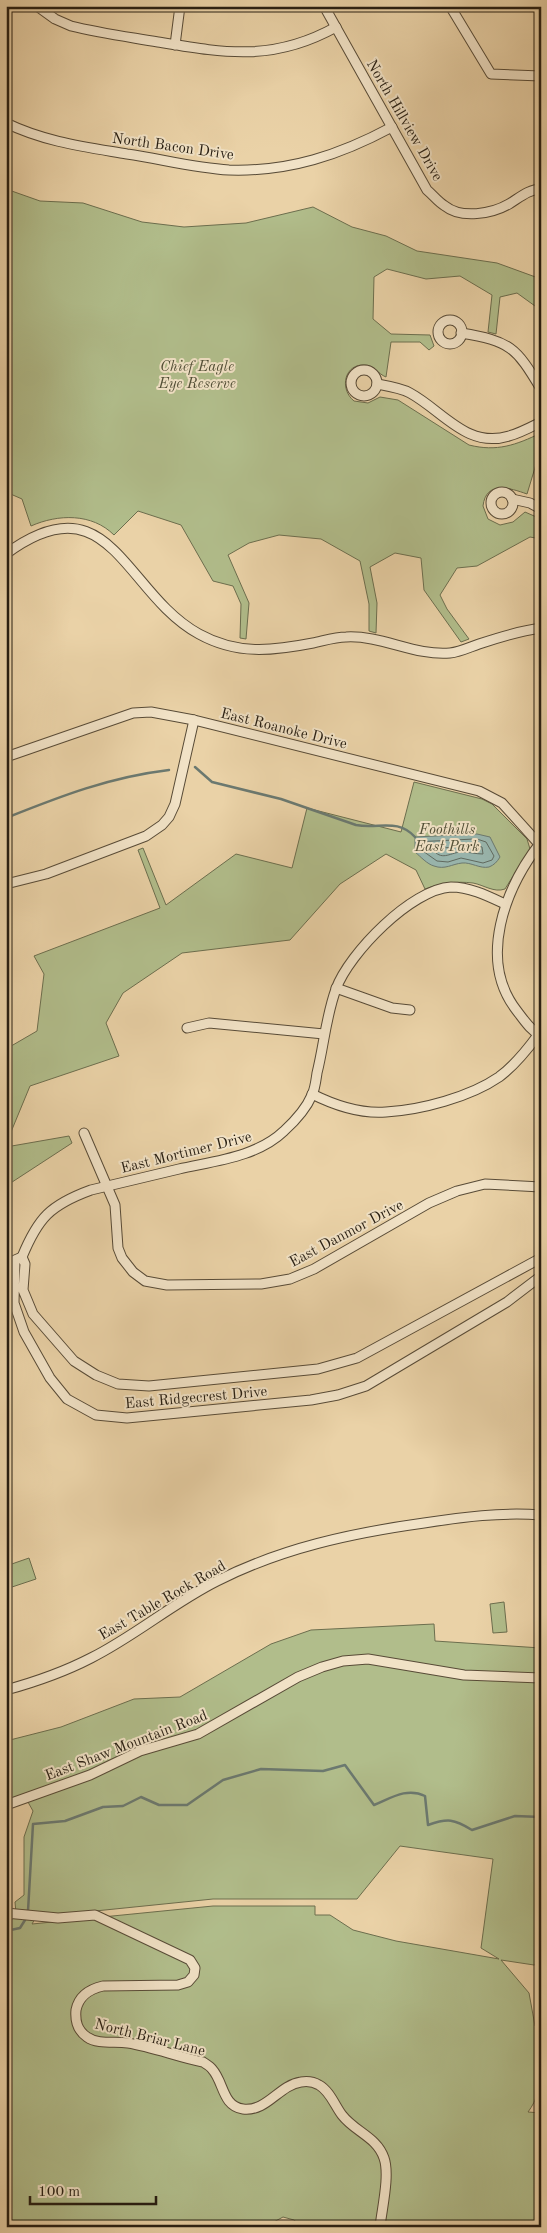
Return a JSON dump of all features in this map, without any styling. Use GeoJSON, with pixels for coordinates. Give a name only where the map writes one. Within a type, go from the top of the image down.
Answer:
{"type":"FeatureCollection","features":[{"type":"Feature","properties":{"kind":"street"},"geometry":{"type":"LineString","coordinates":[[37,6],[55,19],[71,26],[220,52],[256,52],[292,46],[336,27]]}},
{"type":"Feature","properties":{"kind":"street"},"geometry":{"type":"LineString","coordinates":[[175,44],[180,6]]}},
{"type":"Feature","properties":{"kind":"street","name":"North Hillview Drive"},"geometry":{"type":"LineString","coordinates":[[324,6],[427,190],[446,208],[460,212],[483,213],[505,206],[530,191],[541,189]]}},
{"type":"Feature","properties":{"kind":"street"},"geometry":{"type":"LineString","coordinates":[[450,6],[491,74],[541,76]]}},
{"type":"Feature","properties":{"kind":"street","name":"North Bacon Drive"},"geometry":{"type":"LineString","coordinates":[[6,123],[51,141],[234,170],[278,168],[324,158],[368,140],[392,126]]}},
{"type":"Feature","properties":{"kind":"street"},"geometry":{"type":"LineString","coordinates":[[461,333],[493,338],[513,348],[528,367],[541,389]]}},
{"type":"Feature","properties":{"kind":"street"},"geometry":{"type":"LineString","coordinates":[[377,384],[412,394],[458,428],[479,437],[494,439],[510,436],[541,422]]}},
{"type":"Feature","properties":{"kind":"street"},"geometry":{"type":"LineString","coordinates":[[512,499],[530,503],[541,509]]}},
{"type":"Feature","properties":{"kind":"street"},"geometry":{"type":"LineString","coordinates":[[6,554],[44,531],[62,527],[80,529],[94,534],[110,546],[177,619],[199,634],[229,647],[242,649],[276,651],[346,636],[372,640],[429,654],[452,653],[519,631],[541,628]]}},
{"type":"Feature","properties":{"kind":"street","name":"East Roanoke Drive"},"geometry":{"type":"LineString","coordinates":[[6,757],[133,713],[151,712],[194,720],[479,791],[502,803],[540,843]]}},
{"type":"Feature","properties":{"kind":"street"},"geometry":{"type":"LineString","coordinates":[[6,884],[55,871],[146,836],[162,826],[175,804],[194,720]]}},
{"type":"Feature","properties":{"kind":"street"},"geometry":{"type":"LineString","coordinates":[[312,1094],[328,1102],[354,1109],[385,1113],[445,1101],[473,1091],[498,1077],[510,1067],[539,1035],[514,1007],[500,975],[497,954],[498,935],[505,904],[540,843]]}},
{"type":"Feature","properties":{"kind":"street","name":"East Mortimer Drive"},"geometry":{"type":"LineString","coordinates":[[22,1257],[33,1230],[50,1212],[70,1198],[106,1186],[234,1157],[260,1147],[283,1132],[301,1113],[312,1094],[324,1034],[336,988],[354,957],[388,921],[430,894],[450,887],[467,888],[505,904]]}},
{"type":"Feature","properties":{"kind":"street"},"geometry":{"type":"LineString","coordinates":[[336,988],[392,1008],[410,1010]]}},
{"type":"Feature","properties":{"kind":"street"},"geometry":{"type":"LineString","coordinates":[[187,1028],[209,1023],[324,1034]]}},
{"type":"Feature","properties":{"kind":"street","name":"East Danmor Drive"},"geometry":{"type":"LineString","coordinates":[[84,1134],[115,1205],[118,1248],[122,1258],[133,1272],[145,1281],[167,1286],[261,1284],[290,1279],[314,1269],[429,1203],[456,1191],[485,1184],[541,1187]]}},
{"type":"Feature","properties":{"kind":"street","name":"East Ridgecrest Drive"},"geometry":{"type":"LineString","coordinates":[[541,1258],[357,1358],[318,1369],[149,1386],[118,1384],[96,1375],[74,1361],[27,1304],[23,1290],[25,1264],[22,1257],[15,1260],[14,1303],[17,1317],[50,1378],[67,1399],[96,1415],[127,1418],[338,1396],[366,1386],[507,1302],[541,1276]]}},
{"type":"Feature","properties":{"kind":"street","name":"East Table Rock Road"},"geometry":{"type":"LineString","coordinates":[[6,1690],[39,1681],[92,1658],[217,1581],[270,1558],[327,1540],[384,1529],[484,1514],[541,1515]]}},
{"type":"Feature","properties":{"kind":"street","name":"East Shaw Mountain Road"},"geometry":{"type":"LineString","coordinates":[[6,1804],[90,1775],[140,1751],[198,1734],[298,1677],[343,1661],[368,1659],[464,1675],[541,1678]]}},
{"type":"Feature","properties":{"kind":"street","name":"North Briar Lane"},"geometry":{"type":"LineString","coordinates":[[6,1913],[58,1918],[95,1915],[190,1960],[195,1968],[194,1975],[183,1983],[103,1986],[92,1989],[81,1997],[77,2008],[76,2020],[79,2029],[88,2037],[98,2041],[129,2043],[203,2062],[212,2069],[226,2098],[233,2106],[243,2109],[263,2105],[287,2086],[298,2082],[309,2081],[320,2085],[343,2117],[374,2142],[385,2159],[386,2171],[380,2227]]}},
{"type":"Feature","properties":{"kind":"green space","name":"Chief Eagle Eye Reserve"},"geometry":{"type":"Polygon","coordinates":[[[6,189],[40,201],[83,203],[142,222],[184,227],[246,223],[313,207],[352,227],[386,236],[417,251],[497,263],[541,279],[541,308],[517,293],[500,297],[496,334],[488,332],[492,295],[460,276],[426,279],[387,269],[374,277],[373,319],[391,334],[430,335],[434,346],[429,350],[420,342],[391,342],[386,377],[372,367],[359,365],[349,372],[346,378],[346,390],[354,401],[368,403],[380,397],[398,400],[469,445],[489,448],[506,446],[541,433],[541,448],[527,494],[506,488],[494,489],[485,498],[483,506],[488,519],[500,525],[513,522],[525,512],[541,519],[541,539],[530,537],[477,566],[457,568],[440,595],[447,609],[469,639],[461,642],[424,590],[421,558],[395,553],[370,567],[377,603],[376,633],[369,631],[369,604],[360,561],[321,539],[279,535],[249,543],[228,555],[249,603],[246,639],[240,638],[241,604],[233,586],[213,581],[181,525],[138,511],[114,535],[96,523],[85,519],[52,519],[31,526],[22,499],[6,492],[6,189]]]}},
{"type":"Feature","properties":{"kind":"green space","name":"Foothills East Park"},"geometry":{"type":"Polygon","coordinates":[[[414,782],[482,799],[492,804],[527,839],[530,849],[505,889],[497,890],[473,883],[455,882],[425,889],[416,870],[386,854],[340,884],[290,940],[182,953],[123,993],[106,1023],[119,1056],[30,1086],[6,1144],[6,1049],[37,1031],[44,974],[34,956],[160,908],[138,850],[143,848],[166,905],[236,854],[292,868],[307,808],[401,832],[414,782]]]}},
{"type":"Feature","properties":{"kind":"green space"},"geometry":{"type":"Polygon","coordinates":[[[69,1136],[72,1143],[6,1186],[6,1147],[69,1136]]]}},
{"type":"Feature","properties":{"kind":"green space"},"geometry":{"type":"Polygon","coordinates":[[[29,1558],[36,1579],[6,1589],[6,1566],[29,1558]]]}},
{"type":"Feature","properties":{"kind":"green space"},"geometry":{"type":"Polygon","coordinates":[[[504,1602],[507,1632],[493,1633],[490,1604],[504,1602]]]}},
{"type":"Feature","properties":{"kind":"green space"},"geometry":{"type":"Polygon","coordinates":[[[434,1624],[435,1641],[541,1648],[541,1963],[534,1965],[501,1960],[529,1993],[535,2026],[541,2032],[542,2064],[540,2084],[534,2103],[528,2112],[541,2113],[541,2227],[302,2227],[294,2220],[283,2217],[268,2227],[6,2227],[6,1957],[11,1949],[6,1948],[6,1919],[12,1920],[16,1913],[15,1902],[24,1895],[24,1837],[33,1811],[24,1795],[6,1801],[6,1741],[61,1727],[134,1699],[180,1697],[271,1644],[311,1630],[434,1624]],[[400,1846],[357,1899],[213,1899],[36,1917],[32,1924],[213,1906],[315,1906],[315,1915],[330,1915],[353,1930],[396,1941],[499,1959],[481,1948],[493,1859],[400,1846]]]}},
{"type":"Feature","properties":{"kind":"water"},"geometry":{"type":"Polygon","coordinates":[[[477,834],[490,837],[500,857],[489,867],[465,863],[438,867],[429,864],[415,852],[415,837],[477,834]]]}},
{"type":"Feature","properties":{"kind":"waterway"},"geometry":{"type":"LineString","coordinates":[[195,767],[212,782],[281,799],[356,825],[395,826],[409,831],[415,837]]}},
{"type":"Feature","properties":{"kind":"waterway"},"geometry":{"type":"LineString","coordinates":[[6,818],[106,782],[169,770]]}},
{"type":"Feature","properties":{"kind":"waterway"},"geometry":{"type":"LineString","coordinates":[[28,1911],[33,1824],[65,1821],[103,1807],[123,1806],[141,1797],[159,1805],[187,1805],[223,1780],[261,1769],[323,1771],[345,1765],[374,1805],[405,1793],[425,1796],[428,1825],[441,1821],[451,1821],[472,1830],[515,1816],[541,1817]]}},
{"type":"Feature","properties":{"kind":"waterway"},"geometry":{"type":"LineString","coordinates":[[6,1931],[20,1928],[25,1920]]}}]}
